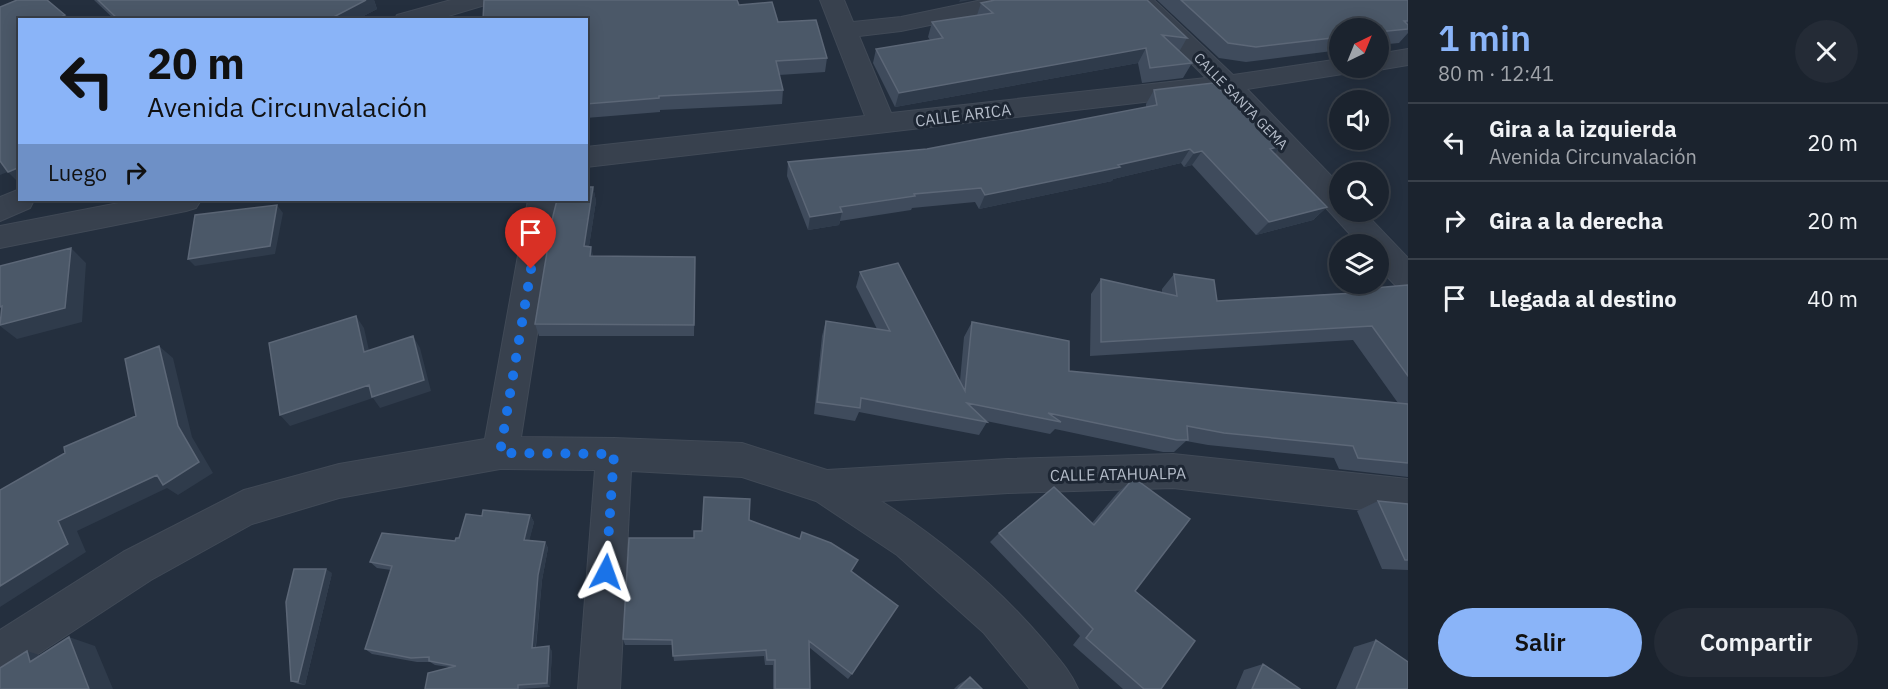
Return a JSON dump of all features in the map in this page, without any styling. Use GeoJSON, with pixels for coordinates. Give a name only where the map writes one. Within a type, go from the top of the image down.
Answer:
{"type":"FeatureCollection","features":[{"type":"Feature","properties":{"kind":"street"},"geometry":{"type":"LineString","coordinates":[[413,18],[477,0]]}},
{"type":"Feature","properties":{"kind":"street"},"geometry":{"type":"LineString","coordinates":[[832,0],[882,124]]}},
{"type":"Feature","properties":{"kind":"street"},"geometry":{"type":"LineString","coordinates":[[846,30],[901,24],[1017,0]]}},
{"type":"Feature","properties":{"kind":"street","name":"CALLE SANTA GEMA"},"geometry":{"type":"LineString","coordinates":[[1140,0],[1227,84],[1329,192]]}},
{"type":"Feature","properties":{"kind":"street"},"geometry":{"type":"LineString","coordinates":[[1389,60],[1408,57]]}},
{"type":"Feature","properties":{"kind":"street","name":"CALLE ARICA"},"geometry":{"type":"LineString","coordinates":[[588,157],[1227,84],[1329,69]]}},
{"type":"Feature","properties":{"kind":"street"},"geometry":{"type":"LineString","coordinates":[[0,210],[18,201]]}},
{"type":"Feature","properties":{"kind":"street"},"geometry":{"type":"LineString","coordinates":[[0,237],[181,201]]}},
{"type":"Feature","properties":{"kind":"street"},"geometry":{"type":"LineString","coordinates":[[500,453],[543,201]]}},
{"type":"Feature","properties":{"kind":"street"},"geometry":{"type":"LineString","coordinates":[[1356,222],[1367,234]]}},
{"type":"Feature","properties":{"kind":"street"},"geometry":{"type":"LineString","coordinates":[[1389,257],[1408,278]]}},
{"type":"Feature","properties":{"kind":"street"},"geometry":{"type":"LineString","coordinates":[[0,654],[136,566],[244,508],[339,481],[500,453],[614,454],[742,460],[827,487],[911,542],[998,619],[1057,689]]}},
{"type":"Feature","properties":{"kind":"street"},"geometry":{"type":"LineString","coordinates":[[599,689],[614,454]]}},
{"type":"Feature","properties":{"kind":"street","name":"CALLE ATAHUALPA"},"geometry":{"type":"LineString","coordinates":[[827,487],[1008,476],[1173,471],[1408,497]]}},
{"type":"Feature","properties":{"kind":"building"},"geometry":{"type":"Polygon","coordinates":[[[17,0],[47,0],[65,15],[59,18],[18,18],[18,168],[8,172],[0,161],[0,7],[17,0]]]}},
{"type":"Feature","properties":{"kind":"building"},"geometry":{"type":"Polygon","coordinates":[[[98,0],[366,0],[332,18],[117,18],[98,0]]]}},
{"type":"Feature","properties":{"kind":"building"},"geometry":{"type":"Polygon","coordinates":[[[484,0],[737,0],[739,5],[772,2],[778,22],[816,20],[827,58],[776,61],[783,90],[659,96],[659,98],[588,104],[588,18],[483,18],[484,0]]]}},
{"type":"Feature","properties":{"kind":"building"},"geometry":{"type":"Polygon","coordinates":[[[995,0],[1147,0],[1187,38],[1162,35],[1192,63],[1150,68],[1146,48],[899,93],[876,49],[943,38],[932,22],[993,13],[981,3],[995,0]]]}},
{"type":"Feature","properties":{"kind":"building"},"geometry":{"type":"Polygon","coordinates":[[[1181,0],[1408,0],[1408,21],[1404,21],[1408,29],[1389,31],[1389,18],[1329,18],[1329,38],[1256,47],[1228,43],[1181,0]]]}},
{"type":"Feature","properties":{"kind":"building"},"geometry":{"type":"Polygon","coordinates":[[[1213,83],[1281,146],[1270,149],[1327,207],[1269,222],[1202,151],[1194,153],[1190,149],[1118,165],[1120,167],[985,195],[981,188],[914,194],[915,196],[840,207],[842,212],[810,217],[788,162],[927,149],[1157,105],[1154,90],[1213,83]]]}},
{"type":"Feature","properties":{"kind":"building"},"geometry":{"type":"Polygon","coordinates":[[[588,187],[593,187],[584,246],[591,247],[590,256],[695,257],[694,325],[535,324],[557,201],[588,201],[588,187]]]}},
{"type":"Feature","properties":{"kind":"building"},"geometry":{"type":"Polygon","coordinates":[[[277,205],[270,246],[188,259],[195,215],[277,205]]]}},
{"type":"Feature","properties":{"kind":"building"},"geometry":{"type":"Polygon","coordinates":[[[71,248],[65,308],[0,325],[2,306],[0,307],[0,266],[71,248]]]}},
{"type":"Feature","properties":{"kind":"building"},"geometry":{"type":"Polygon","coordinates":[[[898,263],[965,391],[972,322],[1069,341],[1069,371],[1408,404],[1408,463],[1358,458],[1353,446],[1224,433],[1187,426],[1188,440],[1177,440],[1048,413],[1061,422],[967,403],[987,422],[861,398],[860,408],[817,402],[826,321],[890,331],[860,272],[898,263]]]}},
{"type":"Feature","properties":{"kind":"building"},"geometry":{"type":"Polygon","coordinates":[[[1174,274],[1214,280],[1217,301],[1337,294],[1389,294],[1389,287],[1408,285],[1408,376],[1372,326],[1101,342],[1101,279],[1177,296],[1174,274]]]}},
{"type":"Feature","properties":{"kind":"building"},"geometry":{"type":"Polygon","coordinates":[[[356,316],[364,352],[413,336],[424,380],[372,397],[369,385],[280,415],[269,343],[356,316]]]}},
{"type":"Feature","properties":{"kind":"building"},"geometry":{"type":"Polygon","coordinates":[[[159,346],[178,426],[199,462],[163,485],[157,475],[58,521],[68,544],[0,586],[0,490],[65,453],[64,447],[136,416],[125,359],[159,346]]]}},
{"type":"Feature","properties":{"kind":"building"},"geometry":{"type":"Polygon","coordinates":[[[1131,481],[1138,481],[1190,519],[1135,591],[1195,641],[1161,689],[1144,689],[1086,638],[1093,629],[999,533],[1054,487],[1094,525],[1131,481]]]}},
{"type":"Feature","properties":{"kind":"building"},"geometry":{"type":"Polygon","coordinates":[[[704,497],[750,499],[749,520],[800,539],[802,532],[831,543],[858,560],[851,571],[898,606],[852,674],[809,641],[810,689],[775,689],[775,660],[767,660],[766,650],[673,656],[672,640],[623,639],[629,538],[694,538],[694,531],[702,531],[704,497]]]}},
{"type":"Feature","properties":{"kind":"building"},"geometry":{"type":"Polygon","coordinates":[[[1378,501],[1408,504],[1408,560],[1405,560],[1378,501]]]}},
{"type":"Feature","properties":{"kind":"building"},"geometry":{"type":"Polygon","coordinates":[[[483,510],[530,515],[524,540],[545,542],[538,575],[532,648],[549,646],[547,683],[518,685],[518,689],[425,689],[428,673],[456,666],[429,661],[429,657],[411,658],[365,649],[392,566],[370,562],[382,533],[455,541],[459,538],[466,514],[482,516],[483,510]]]}},
{"type":"Feature","properties":{"kind":"building"},"geometry":{"type":"Polygon","coordinates":[[[294,569],[326,569],[298,682],[291,681],[286,602],[294,569]]]}},
{"type":"Feature","properties":{"kind":"building"},"geometry":{"type":"Polygon","coordinates":[[[69,637],[89,689],[0,689],[0,668],[27,651],[30,662],[69,637]]]}},
{"type":"Feature","properties":{"kind":"building"},"geometry":{"type":"Polygon","coordinates":[[[1376,640],[1408,662],[1408,689],[1356,689],[1376,640]]]}},
{"type":"Feature","properties":{"kind":"building"},"geometry":{"type":"Polygon","coordinates":[[[1263,664],[1300,689],[1252,689],[1263,664]]]}},
{"type":"Feature","properties":{"kind":"building"},"geometry":{"type":"Polygon","coordinates":[[[970,677],[982,689],[958,689],[970,677]]]}},
{"type":"Feature","properties":{"kind":"route"},"geometry":{"type":"LineString","coordinates":[[531,269],[500,453],[614,454],[606,572]]}}]}
